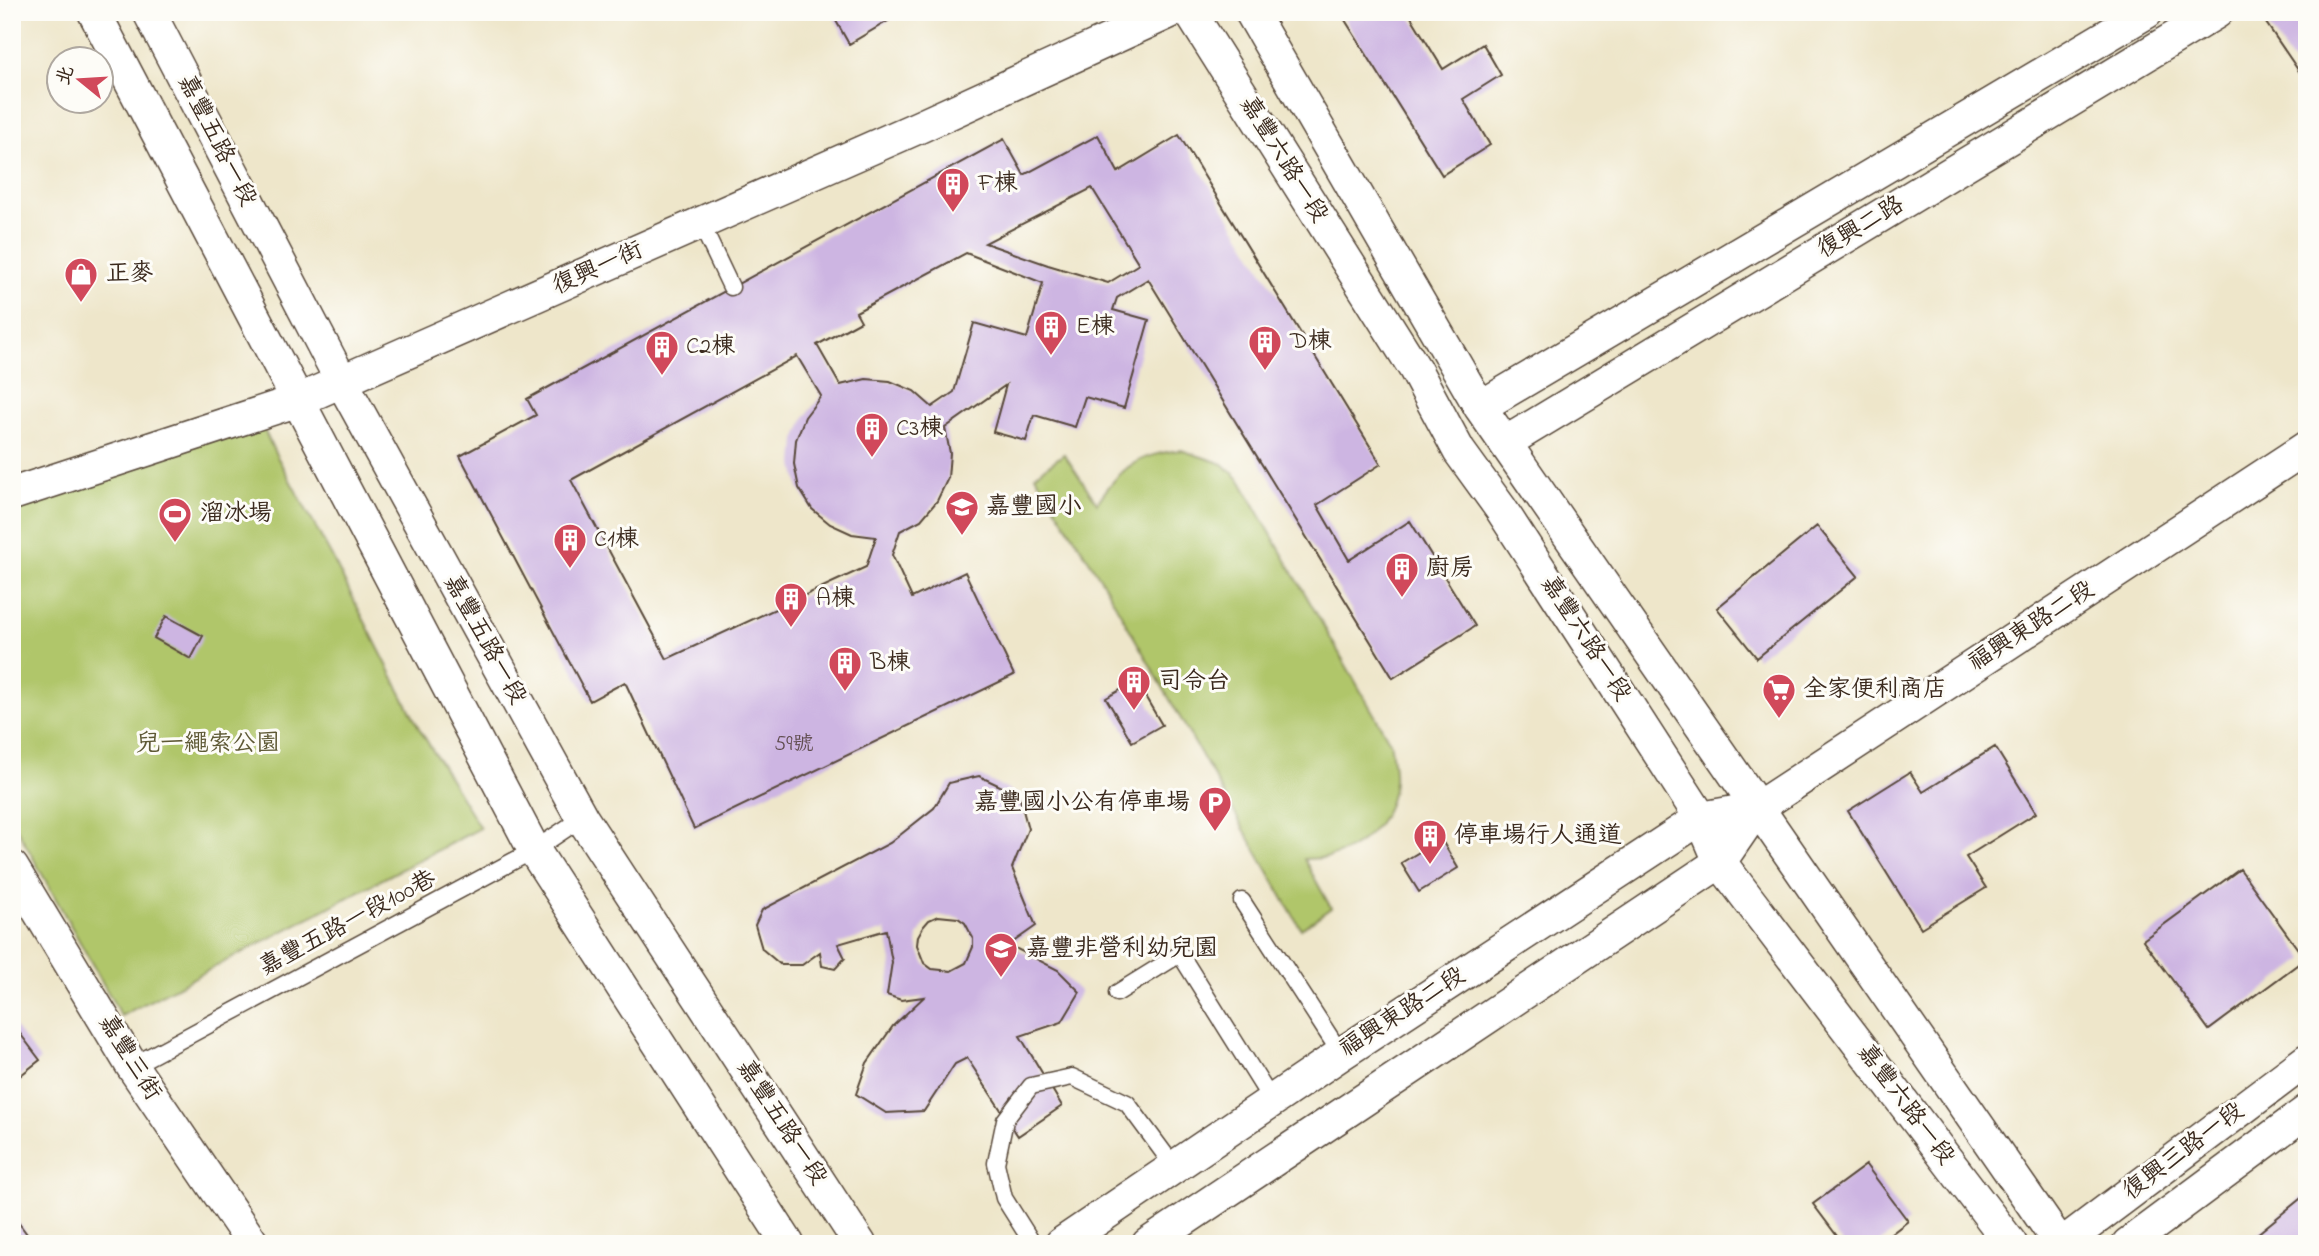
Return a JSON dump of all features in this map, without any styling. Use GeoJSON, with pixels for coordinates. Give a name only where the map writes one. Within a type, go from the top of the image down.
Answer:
{"type":"FeatureCollection","features":[{"type":"Feature","properties":{"kind":"street","name":"嘉豐五路一段"},"geometry":{"type":"LineString","coordinates":[[94,12],[534,850],[788,1244]]}},
{"type":"Feature","properties":{"kind":"street","name":"嘉豐五路一段"},"geometry":{"type":"LineString","coordinates":[[149,12],[342,382],[582,818],[860,1244]]}},
{"type":"Feature","properties":{"kind":"street","name":"復興一街"},"geometry":{"type":"LineString","coordinates":[[12,494],[299,400],[701,224],[1170,12]]}},
{"type":"Feature","properties":{"kind":"street","name":"嘉豐六路一段"},"geometry":{"type":"LineString","coordinates":[[1190,12],[1415,369],[1459,451],[1501,509],[1701,818],[1720,862],[2011,1244]]}},
{"type":"Feature","properties":{"kind":"street","name":"嘉豐六路一段"},"geometry":{"type":"LineString","coordinates":[[1251,12],[1480,407],[2061,1244]]}},
{"type":"Feature","properties":{"kind":"street","name":"復興二路"},"geometry":{"type":"LineString","coordinates":[[1480,407],[2147,12]]}},
{"type":"Feature","properties":{"kind":"street","name":"復興二路"},"geometry":{"type":"LineString","coordinates":[[1505,443],[2217,12]]}},
{"type":"Feature","properties":{"kind":"street","name":"福興東路二段"},"geometry":{"type":"LineString","coordinates":[[1148,1244],[1720,862],[1757,808],[2307,447]]}},
{"type":"Feature","properties":{"kind":"street","name":"福興東路二段"},"geometry":{"type":"LineString","coordinates":[[1061,1244],[1341,1054],[1701,818],[1757,808]]}},
{"type":"Feature","properties":{"kind":"street","name":"嘉豐三街"},"geometry":{"type":"LineString","coordinates":[[12,867],[132,1066],[253,1244]]}},
{"type":"Feature","properties":{"kind":"street","name":"復興三路一段"},"geometry":{"type":"LineString","coordinates":[[2061,1244],[2307,1060]]}},
{"type":"Feature","properties":{"kind":"street","name":"復興三路一段"},"geometry":{"type":"LineString","coordinates":[[2128,1244],[2307,1111]]}},
{"type":"Feature","properties":{"kind":"lane"},"geometry":{"type":"LineString","coordinates":[[701,224],[731,287]]}},
{"type":"Feature","properties":{"kind":"lane","name":"嘉豐五路一段100巷"},"geometry":{"type":"LineString","coordinates":[[132,1066],[534,850],[582,818]]}},
{"type":"Feature","properties":{"kind":"lane"},"geometry":{"type":"LineString","coordinates":[[1242,901],[1341,1054]]}},
{"type":"Feature","properties":{"kind":"lane"},"geometry":{"type":"LineString","coordinates":[[1117,993],[1180,954],[1272,1101]]}},
{"type":"Feature","properties":{"kind":"lane"},"geometry":{"type":"LineString","coordinates":[[1033,1244],[1004,1198],[996,1163],[1004,1121],[1031,1086],[1072,1077],[1128,1103],[1175,1168]]}},
{"type":"Feature","properties":{"kind":"green space","name":"兒一繩索公園"},"geometry":{"type":"Polygon","coordinates":[[[259,419],[419,728],[480,828],[121,1016],[12,820],[12,507],[259,419]]]}},
{"type":"Feature","properties":{"kind":"green space"},"geometry":{"type":"Polygon","coordinates":[[[1181,450],[1223,464],[1240,480],[1390,742],[1394,771],[1392,793],[1375,828],[1344,852],[1325,858],[1304,859],[1331,908],[1301,929],[1102,581],[1035,475],[1064,454],[1097,503],[1114,480],[1141,459],[1181,450]]]}},
{"type":"Feature","properties":{"kind":"building"},"geometry":{"type":"Polygon","coordinates":[[[831,12],[903,12],[849,44],[831,12]]]}},
{"type":"Feature","properties":{"kind":"building"},"geometry":{"type":"Polygon","coordinates":[[[1340,12],[1408,12],[1443,69],[1483,44],[1501,75],[1463,99],[1490,145],[1442,175],[1340,12]]]}},
{"type":"Feature","properties":{"kind":"building"},"geometry":{"type":"Polygon","coordinates":[[[2275,12],[2307,12],[2307,83],[2264,20],[2275,12]]]}},
{"type":"Feature","properties":{"kind":"building"},"geometry":{"type":"Polygon","coordinates":[[[1098,135],[1118,172],[1179,135],[1381,464],[1317,505],[1349,560],[1410,521],[1475,626],[1393,678],[1148,279],[1117,298],[1113,310],[1149,320],[1124,408],[1085,397],[1075,427],[1034,415],[1026,441],[993,432],[1006,385],[945,428],[950,453],[948,478],[937,501],[921,520],[900,531],[892,555],[912,598],[965,572],[1014,675],[694,829],[625,682],[590,701],[460,456],[536,415],[527,399],[1004,139],[1024,175],[1098,135]],[[1092,188],[985,243],[1108,283],[1139,264],[1092,188]],[[966,253],[856,312],[861,321],[817,345],[840,385],[866,379],[890,381],[914,391],[932,407],[954,392],[974,323],[1027,338],[1043,283],[966,253]],[[797,356],[571,480],[667,659],[866,567],[876,537],[852,534],[830,524],[812,509],[799,488],[794,464],[796,440],[805,417],[821,396],[797,356]]]}},
{"type":"Feature","properties":{"kind":"building"},"geometry":{"type":"Polygon","coordinates":[[[1817,526],[1858,576],[1757,658],[1717,608],[1817,526]]]}},
{"type":"Feature","properties":{"kind":"building"},"geometry":{"type":"Polygon","coordinates":[[[166,616],[203,636],[191,659],[154,638],[166,616]]]}},
{"type":"Feature","properties":{"kind":"building","name":"司令台"},"geometry":{"type":"Polygon","coordinates":[[[1136,681],[1162,725],[1132,742],[1106,698],[1136,681]]]}},
{"type":"Feature","properties":{"kind":"building"},"geometry":{"type":"Polygon","coordinates":[[[1995,747],[2036,813],[1966,857],[1986,888],[1921,928],[1848,811],[1910,772],[1923,792],[1995,747]]]}},
{"type":"Feature","properties":{"kind":"building"},"geometry":{"type":"Polygon","coordinates":[[[979,776],[1019,795],[1028,829],[1012,868],[1036,926],[1009,945],[1058,970],[1080,992],[1062,1022],[1020,1036],[1062,1106],[1018,1136],[967,1058],[955,1064],[924,1111],[886,1113],[856,1094],[867,1063],[893,1026],[924,997],[901,1000],[887,995],[892,962],[886,930],[838,944],[845,958],[835,969],[822,966],[820,952],[802,965],[781,965],[762,949],[755,925],[762,910],[890,843],[934,808],[949,783],[979,776]],[[938,916],[929,920],[918,936],[917,945],[924,963],[932,969],[951,971],[966,963],[973,947],[973,938],[965,923],[958,918],[938,916]]]}},
{"type":"Feature","properties":{"kind":"building","name":"停車場行人通道"},"geometry":{"type":"Polygon","coordinates":[[[1441,839],[1458,868],[1419,892],[1401,863],[1441,839]]]}},
{"type":"Feature","properties":{"kind":"building"},"geometry":{"type":"Polygon","coordinates":[[[2240,869],[2305,959],[2209,1030],[2143,940],[2240,869]]]}},
{"type":"Feature","properties":{"kind":"building"},"geometry":{"type":"Polygon","coordinates":[[[12,1023],[40,1060],[12,1082],[12,1023]]]}},
{"type":"Feature","properties":{"kind":"building"},"geometry":{"type":"Polygon","coordinates":[[[1866,1165],[1908,1221],[1878,1244],[1843,1244],[1813,1204],[1866,1165]]]}},
{"type":"Feature","properties":{"kind":"building"},"geometry":{"type":"Polygon","coordinates":[[[2307,1193],[2307,1244],[2245,1244],[2300,1199],[2307,1193]]]}},
{"type":"Feature","properties":{"kind":"building"},"geometry":{"type":"Polygon","coordinates":[[[12,1214],[24,1230],[34,1244],[12,1244],[12,1214]]]}},
{"type":"Feature","properties":{"kind":"place","name":"F棟"},"geometry":{"type":"Point","coordinates":[953,214]}},
{"type":"Feature","properties":{"kind":"place","name":"正麥"},"geometry":{"type":"Point","coordinates":[81,304]}},
{"type":"Feature","properties":{"kind":"place","name":"E棟"},"geometry":{"type":"Point","coordinates":[1051,357]}},
{"type":"Feature","properties":{"kind":"place","name":"D棟"},"geometry":{"type":"Point","coordinates":[1265,372]}},
{"type":"Feature","properties":{"kind":"place","name":"C2棟"},"geometry":{"type":"Point","coordinates":[662,377]}},
{"type":"Feature","properties":{"kind":"place","name":"C3棟"},"geometry":{"type":"Point","coordinates":[872,459]}},
{"type":"Feature","properties":{"kind":"place","name":"嘉豐國小"},"geometry":{"type":"Point","coordinates":[962,537]}},
{"type":"Feature","properties":{"kind":"place","name":"溜冰場"},"geometry":{"type":"Point","coordinates":[175,544]}},
{"type":"Feature","properties":{"kind":"place","name":"C1棟"},"geometry":{"type":"Point","coordinates":[570,570]}},
{"type":"Feature","properties":{"kind":"place","name":"廚房"},"geometry":{"type":"Point","coordinates":[1402,599]}},
{"type":"Feature","properties":{"kind":"place","name":"A棟"},"geometry":{"type":"Point","coordinates":[791,629]}},
{"type":"Feature","properties":{"kind":"place","name":"B棟"},"geometry":{"type":"Point","coordinates":[845,693]}},
{"type":"Feature","properties":{"kind":"place","name":"司令台"},"geometry":{"type":"Point","coordinates":[1134,712]}},
{"type":"Feature","properties":{"kind":"place","name":"全家便利商店"},"geometry":{"type":"Point","coordinates":[1779,720]}},
{"type":"Feature","properties":{"kind":"place","name":"嘉豐國小公有停車場"},"geometry":{"type":"Point","coordinates":[1215,833]}},
{"type":"Feature","properties":{"kind":"place","name":"停車場行人通道"},"geometry":{"type":"Point","coordinates":[1430,866]}},
{"type":"Feature","properties":{"kind":"place","name":"嘉豐非營利幼兒園"},"geometry":{"type":"Point","coordinates":[1001,979]}}]}
